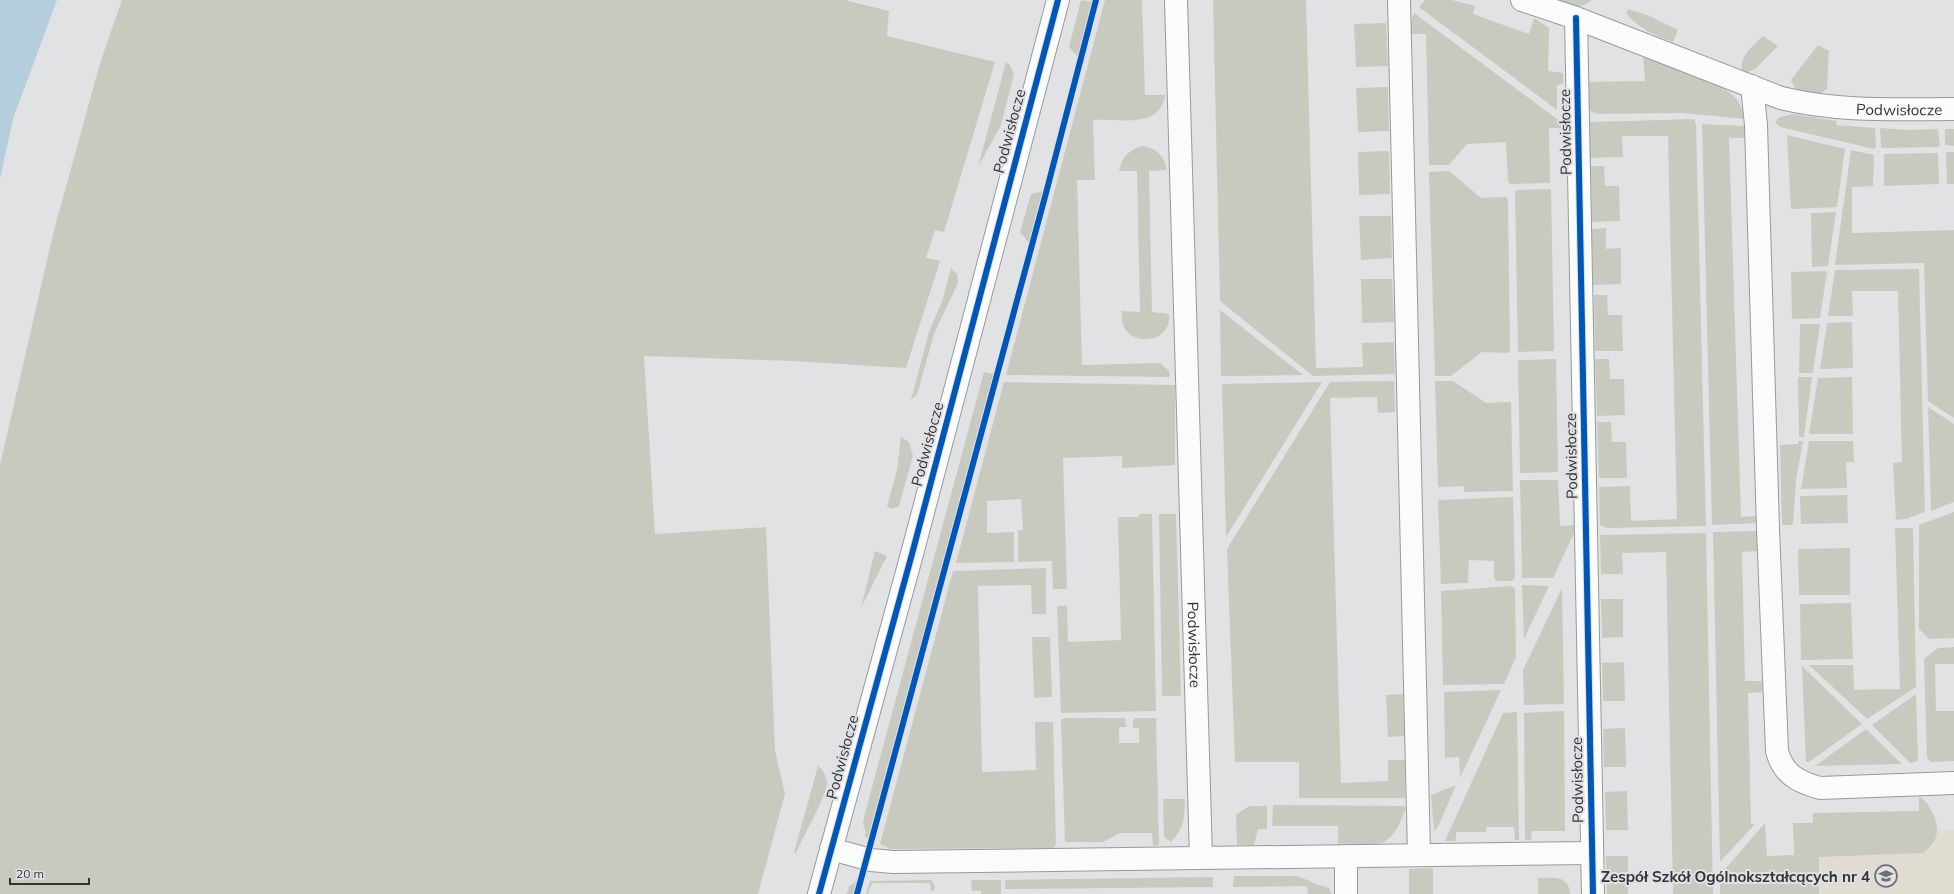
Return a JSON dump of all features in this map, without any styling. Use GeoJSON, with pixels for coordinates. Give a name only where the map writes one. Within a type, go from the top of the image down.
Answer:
{"type":"FeatureCollection","features":[{"type":"Feature","properties":{"kind":"street","name":"Podwisłocze"},"geometry":{"type":"LineString","coordinates":[[819,894],[912,554],[1058,0]]}},
{"type":"Feature","properties":{"kind":"street","name":"Podwisłocze"},"geometry":{"type":"LineString","coordinates":[[1176,0],[1201,858]]}},
{"type":"Feature","properties":{"kind":"street"},"geometry":{"type":"LineString","coordinates":[[1399,0],[1419,855]]}},
{"type":"Feature","properties":{"kind":"street","name":"Podwisłocze"},"geometry":{"type":"LineString","coordinates":[[1522,0],[1576,18],[1781,98],[1804,104],[1834,108],[1954,109]]}},
{"type":"Feature","properties":{"kind":"street","name":"Podwisłocze"},"geometry":{"type":"LineString","coordinates":[[1576,18],[1591,853],[1593,894]]}},
{"type":"Feature","properties":{"kind":"street"},"geometry":{"type":"LineString","coordinates":[[1752,86],[1756,125],[1768,529],[1779,760],[1791,777],[1799,782],[1820,788],[1949,783]]}},
{"type":"Feature","properties":{"kind":"street"},"geometry":{"type":"LineString","coordinates":[[831,849],[871,860],[893,862],[1591,853]]}},
{"type":"Feature","properties":{"kind":"street"},"geometry":{"type":"LineString","coordinates":[[1346,856],[1346,894]]}},
{"type":"Feature","properties":{"kind":"shaded area"},"geometry":{"type":"Polygon","coordinates":[[[122,0],[845,0],[889,11],[887,36],[995,62],[944,232],[935,230],[926,258],[940,261],[906,368],[793,361],[644,356],[655,534],[766,527],[775,751],[785,794],[758,894],[0,894],[0,465],[54,230],[101,60],[122,0]]]}},
{"type":"Feature","properties":{"kind":"shaded area"},"geometry":{"type":"Polygon","coordinates":[[[1081,0],[1093,2],[1078,57],[1069,47],[1081,0]]]}},
{"type":"Feature","properties":{"kind":"shaded area"},"geometry":{"type":"Polygon","coordinates":[[[1105,0],[1142,0],[1145,95],[1165,95],[1162,106],[1147,118],[1137,120],[1093,120],[1095,180],[1077,180],[1082,365],[1160,363],[1169,371],[1170,377],[1006,375],[1105,0]]]}},
{"type":"Feature","properties":{"kind":"shaded area"},"geometry":{"type":"Polygon","coordinates":[[[1213,0],[1306,0],[1316,368],[1363,367],[1362,343],[1394,342],[1395,374],[1313,376],[1220,301],[1213,0]]]}},
{"type":"Feature","properties":{"kind":"shaded area"},"geometry":{"type":"Polygon","coordinates":[[[1425,0],[1452,0],[1475,6],[1473,14],[1529,34],[1534,18],[1549,28],[1548,71],[1563,73],[1563,84],[1557,85],[1557,110],[1419,7],[1425,0]]]}},
{"type":"Feature","properties":{"kind":"shaded area"},"geometry":{"type":"Polygon","coordinates":[[[1553,0],[1592,0],[1582,5],[1573,6],[1553,0]]]}},
{"type":"Feature","properties":{"kind":"shaded area"},"geometry":{"type":"Polygon","coordinates":[[[1628,9],[1650,16],[1678,30],[1673,42],[1653,34],[1641,27],[1626,13],[1628,9]]]}},
{"type":"Feature","properties":{"kind":"shaded area"},"geometry":{"type":"Polygon","coordinates":[[[1414,13],[1565,125],[1565,128],[1549,128],[1550,183],[1511,184],[1508,182],[1506,142],[1467,144],[1449,165],[1429,165],[1426,34],[1410,34],[1414,13]]]}},
{"type":"Feature","properties":{"kind":"shaded area"},"geometry":{"type":"Polygon","coordinates":[[[1386,23],[1388,66],[1356,67],[1354,24],[1386,23]]]}},
{"type":"Feature","properties":{"kind":"shaded area"},"geometry":{"type":"Polygon","coordinates":[[[1763,36],[1778,46],[1755,69],[1746,73],[1742,71],[1745,56],[1763,36]]]}},
{"type":"Feature","properties":{"kind":"shaded area"},"geometry":{"type":"Polygon","coordinates":[[[1818,45],[1829,51],[1827,89],[1820,94],[1797,90],[1791,80],[1818,45]]]}},
{"type":"Feature","properties":{"kind":"shaded area"},"geometry":{"type":"Polygon","coordinates":[[[1643,57],[1688,72],[1721,87],[1736,98],[1746,119],[1682,113],[1597,114],[1588,110],[1587,82],[1645,81],[1643,57]]]}},
{"type":"Feature","properties":{"kind":"shaded area"},"geometry":{"type":"Polygon","coordinates":[[[1006,62],[1010,65],[1014,74],[1001,125],[978,167],[1006,62]]]}},
{"type":"Feature","properties":{"kind":"shaded area"},"geometry":{"type":"Polygon","coordinates":[[[1388,87],[1389,131],[1358,132],[1356,88],[1388,87]]]}},
{"type":"Feature","properties":{"kind":"shaded area"},"geometry":{"type":"Polygon","coordinates":[[[1793,114],[1837,121],[1836,125],[1875,128],[1876,147],[1874,149],[1780,127],[1775,122],[1780,117],[1793,114]]]}},
{"type":"Feature","properties":{"kind":"shaded area"},"geometry":{"type":"Polygon","coordinates":[[[1695,119],[1706,526],[1607,528],[1600,525],[1599,487],[1630,486],[1631,521],[1677,519],[1668,136],[1622,136],[1623,157],[1590,158],[1590,122],[1695,119]]]}},
{"type":"Feature","properties":{"kind":"shaded area"},"geometry":{"type":"Polygon","coordinates":[[[1702,124],[1745,126],[1745,138],[1729,138],[1741,517],[1758,516],[1758,523],[1712,525],[1702,124]]]}},
{"type":"Feature","properties":{"kind":"shaded area"},"geometry":{"type":"Polygon","coordinates":[[[1880,128],[1908,130],[1938,129],[1940,145],[1938,147],[1883,148],[1881,147],[1880,128]]]}},
{"type":"Feature","properties":{"kind":"shaded area"},"geometry":{"type":"Polygon","coordinates":[[[1945,129],[1954,129],[1954,146],[1945,145],[1945,129]]]}},
{"type":"Feature","properties":{"kind":"shaded area"},"geometry":{"type":"Polygon","coordinates":[[[1787,135],[1845,149],[1837,207],[1791,209],[1787,135]]]}},
{"type":"Feature","properties":{"kind":"shaded area"},"geometry":{"type":"Polygon","coordinates":[[[1143,146],[1153,149],[1160,154],[1167,170],[1149,171],[1152,312],[1169,314],[1168,325],[1162,333],[1154,338],[1145,339],[1135,337],[1127,332],[1122,323],[1122,311],[1140,312],[1137,171],[1119,171],[1122,161],[1127,154],[1134,149],[1143,146]]]}},
{"type":"Feature","properties":{"kind":"shaded area"},"geometry":{"type":"Polygon","coordinates":[[[1851,150],[1874,155],[1873,186],[1852,187],[1852,233],[1954,230],[1954,418],[1928,401],[1924,263],[1835,265],[1851,150]]]}},
{"type":"Feature","properties":{"kind":"shaded area"},"geometry":{"type":"Polygon","coordinates":[[[1389,151],[1390,194],[1359,195],[1358,152],[1389,151]]]}},
{"type":"Feature","properties":{"kind":"shaded area"},"geometry":{"type":"Polygon","coordinates":[[[1946,152],[1954,152],[1954,184],[1947,184],[1946,152]]]}},
{"type":"Feature","properties":{"kind":"shaded area"},"geometry":{"type":"Polygon","coordinates":[[[1938,153],[1939,184],[1884,186],[1884,154],[1938,153]]]}},
{"type":"Feature","properties":{"kind":"shaded area"},"geometry":{"type":"Polygon","coordinates":[[[1591,166],[1604,166],[1605,186],[1619,186],[1620,221],[1592,222],[1591,166]]]}},
{"type":"Feature","properties":{"kind":"shaded area"},"geometry":{"type":"Polygon","coordinates":[[[1449,171],[1481,198],[1506,197],[1508,200],[1510,351],[1509,353],[1482,352],[1451,376],[1435,376],[1429,172],[1449,171]]]}},
{"type":"Feature","properties":{"kind":"shaded area"},"geometry":{"type":"Polygon","coordinates":[[[1551,189],[1554,351],[1518,352],[1515,194],[1517,190],[1551,189]]]}},
{"type":"Feature","properties":{"kind":"shaded area"},"geometry":{"type":"Polygon","coordinates":[[[1043,191],[1029,243],[1020,232],[1031,194],[1043,191]]]}},
{"type":"Feature","properties":{"kind":"shaded area"},"geometry":{"type":"Polygon","coordinates":[[[1836,212],[1828,266],[1812,267],[1811,213],[1836,212]]]}},
{"type":"Feature","properties":{"kind":"shaded area"},"geometry":{"type":"Polygon","coordinates":[[[1359,216],[1391,216],[1392,258],[1361,260],[1359,216]]]}},
{"type":"Feature","properties":{"kind":"shaded area"},"geometry":{"type":"Polygon","coordinates":[[[1606,228],[1606,249],[1621,248],[1621,284],[1593,285],[1592,229],[1606,228]]]}},
{"type":"Feature","properties":{"kind":"shaded area"},"geometry":{"type":"Polygon","coordinates":[[[951,268],[957,274],[958,283],[934,334],[917,395],[911,400],[929,332],[943,299],[951,268]]]}},
{"type":"Feature","properties":{"kind":"shaded area"},"geometry":{"type":"Polygon","coordinates":[[[1919,269],[1925,512],[1906,519],[1896,520],[1893,463],[1902,462],[1898,291],[1852,291],[1853,316],[1828,316],[1835,270],[1919,269]]]}},
{"type":"Feature","properties":{"kind":"shaded area"},"geometry":{"type":"Polygon","coordinates":[[[1791,272],[1827,272],[1820,318],[1792,319],[1791,272]]]}},
{"type":"Feature","properties":{"kind":"shaded area"},"geometry":{"type":"Polygon","coordinates":[[[1361,279],[1392,279],[1394,322],[1362,323],[1361,279]]]}},
{"type":"Feature","properties":{"kind":"shaded area"},"geometry":{"type":"Polygon","coordinates":[[[1594,295],[1607,295],[1608,315],[1622,315],[1623,351],[1595,351],[1594,295]]]}},
{"type":"Feature","properties":{"kind":"shaded area"},"geometry":{"type":"Polygon","coordinates":[[[1220,310],[1303,375],[1221,376],[1220,310]]]}},
{"type":"Feature","properties":{"kind":"shaded area"},"geometry":{"type":"Polygon","coordinates":[[[1852,322],[1853,368],[1820,369],[1827,323],[1852,322]]]}},
{"type":"Feature","properties":{"kind":"shaded area"},"geometry":{"type":"Polygon","coordinates":[[[1800,324],[1820,324],[1813,373],[1799,373],[1800,324]]]}},
{"type":"Feature","properties":{"kind":"shaded area"},"geometry":{"type":"Polygon","coordinates":[[[1556,359],[1558,472],[1520,473],[1518,361],[1556,359]]]}},
{"type":"Feature","properties":{"kind":"shaded area"},"geometry":{"type":"Polygon","coordinates":[[[1595,359],[1609,359],[1610,379],[1624,379],[1625,415],[1597,416],[1595,359]]]}},
{"type":"Feature","properties":{"kind":"shaded area"},"geometry":{"type":"Polygon","coordinates":[[[984,372],[994,374],[869,840],[864,835],[866,833],[863,823],[864,817],[984,372]]]}},
{"type":"Feature","properties":{"kind":"shaded area"},"geometry":{"type":"Polygon","coordinates":[[[1798,377],[1812,377],[1804,437],[1799,437],[1798,377]]]}},
{"type":"Feature","properties":{"kind":"shaded area"},"geometry":{"type":"Polygon","coordinates":[[[1852,377],[1853,434],[1809,434],[1818,378],[1852,377]]]}},
{"type":"Feature","properties":{"kind":"shaded area"},"geometry":{"type":"Polygon","coordinates":[[[1394,381],[1395,412],[1378,413],[1377,397],[1330,398],[1341,783],[1388,781],[1388,760],[1405,760],[1405,798],[1299,798],[1299,762],[1235,762],[1227,549],[1330,382],[1394,381]]]}},
{"type":"Feature","properties":{"kind":"shaded area"},"geometry":{"type":"Polygon","coordinates":[[[1435,381],[1453,381],[1486,403],[1511,403],[1513,491],[1464,492],[1464,486],[1438,487],[1435,381]]]}},
{"type":"Feature","properties":{"kind":"shaded area"},"geometry":{"type":"Polygon","coordinates":[[[1004,382],[1175,385],[1175,465],[1122,468],[1122,456],[1063,458],[1067,589],[1053,589],[1052,561],[1018,562],[1018,530],[1023,530],[1021,499],[987,501],[987,533],[1014,532],[1014,562],[956,563],[1004,382]]]}},
{"type":"Feature","properties":{"kind":"shaded area"},"geometry":{"type":"Polygon","coordinates":[[[1322,382],[1226,537],[1222,384],[1322,382]]]}},
{"type":"Feature","properties":{"kind":"shaded area"},"geometry":{"type":"Polygon","coordinates":[[[1928,407],[1954,424],[1954,502],[1931,511],[1928,407]]]}},
{"type":"Feature","properties":{"kind":"shaded area"},"geometry":{"type":"Polygon","coordinates":[[[1597,422],[1611,422],[1612,442],[1626,442],[1627,478],[1599,478],[1597,422]]]}},
{"type":"Feature","properties":{"kind":"shaded area"},"geometry":{"type":"Polygon","coordinates":[[[901,437],[909,442],[913,456],[899,506],[893,509],[887,507],[897,470],[901,437]]]}},
{"type":"Feature","properties":{"kind":"shaded area"},"geometry":{"type":"Polygon","coordinates":[[[1798,441],[1803,441],[1796,481],[1793,523],[1792,525],[1782,525],[1780,445],[1798,444],[1798,441]]]}},
{"type":"Feature","properties":{"kind":"shaded area"},"geometry":{"type":"Polygon","coordinates":[[[1809,441],[1853,441],[1854,462],[1846,462],[1847,488],[1801,489],[1809,441]]]}},
{"type":"Feature","properties":{"kind":"shaded area"},"geometry":{"type":"Polygon","coordinates":[[[1520,480],[1558,480],[1560,526],[1575,525],[1574,533],[1553,578],[1522,578],[1520,480]]]}},
{"type":"Feature","properties":{"kind":"shaded area"},"geometry":{"type":"Polygon","coordinates":[[[1847,495],[1848,523],[1801,524],[1800,496],[1847,495]]]}},
{"type":"Feature","properties":{"kind":"shaded area"},"geometry":{"type":"Polygon","coordinates":[[[1513,497],[1515,578],[1512,581],[1497,581],[1494,578],[1494,561],[1469,560],[1468,583],[1441,584],[1438,500],[1513,497]]]}},
{"type":"Feature","properties":{"kind":"shaded area"},"geometry":{"type":"Polygon","coordinates":[[[1954,512],[1954,638],[1929,639],[1919,629],[1919,525],[1954,512]]]}},
{"type":"Feature","properties":{"kind":"shaded area"},"geometry":{"type":"Polygon","coordinates":[[[1139,514],[1152,514],[1156,711],[1061,713],[1057,606],[1067,606],[1068,642],[1121,640],[1118,517],[1139,517],[1139,514]]]}},
{"type":"Feature","properties":{"kind":"shaded area"},"geometry":{"type":"Polygon","coordinates":[[[1159,514],[1176,514],[1181,696],[1162,696],[1159,514]]]}},
{"type":"Feature","properties":{"kind":"shaded area"},"geometry":{"type":"Polygon","coordinates":[[[1895,528],[1913,528],[1916,687],[1867,719],[1809,665],[1853,665],[1854,690],[1900,689],[1895,528]]]}},
{"type":"Feature","properties":{"kind":"shaded area"},"geometry":{"type":"Polygon","coordinates":[[[1758,531],[1759,551],[1742,552],[1745,681],[1762,681],[1762,692],[1748,693],[1751,824],[1755,824],[1720,862],[1713,532],[1758,531]]]}},
{"type":"Feature","properties":{"kind":"shaded area"},"geometry":{"type":"Polygon","coordinates":[[[1706,533],[1713,894],[1673,894],[1666,552],[1622,553],[1623,574],[1601,574],[1600,535],[1706,533]]]}},
{"type":"Feature","properties":{"kind":"shaded area"},"geometry":{"type":"Polygon","coordinates":[[[1850,548],[1850,595],[1799,595],[1798,549],[1850,548]]]}},
{"type":"Feature","properties":{"kind":"shaded area"},"geometry":{"type":"Polygon","coordinates":[[[875,551],[887,556],[861,608],[875,551]]]}},
{"type":"Feature","properties":{"kind":"shaded area"},"geometry":{"type":"Polygon","coordinates":[[[1046,568],[1046,614],[1032,614],[1031,585],[978,586],[982,772],[1036,770],[1035,722],[1053,722],[1056,844],[1054,848],[890,849],[880,844],[953,571],[1046,568]]]}},
{"type":"Feature","properties":{"kind":"shaded area"},"geometry":{"type":"Polygon","coordinates":[[[1522,585],[1549,586],[1524,639],[1522,585]]]}},
{"type":"Feature","properties":{"kind":"shaded area"},"geometry":{"type":"Polygon","coordinates":[[[1511,586],[1515,588],[1516,657],[1504,684],[1443,685],[1441,591],[1511,586]]]}},
{"type":"Feature","properties":{"kind":"shaded area"},"geometry":{"type":"Polygon","coordinates":[[[1562,588],[1564,704],[1524,705],[1523,670],[1562,588]]]}},
{"type":"Feature","properties":{"kind":"shaded area"},"geometry":{"type":"Polygon","coordinates":[[[1601,599],[1623,599],[1623,637],[1602,638],[1601,599]]]}},
{"type":"Feature","properties":{"kind":"shaded area"},"geometry":{"type":"Polygon","coordinates":[[[1851,603],[1853,659],[1801,660],[1800,604],[1851,603]]]}},
{"type":"Feature","properties":{"kind":"shaded area"},"geometry":{"type":"Polygon","coordinates":[[[1032,637],[1050,637],[1052,697],[1034,698],[1032,637]]]}},
{"type":"Feature","properties":{"kind":"shaded area"},"geometry":{"type":"Polygon","coordinates":[[[1954,647],[1954,664],[1935,664],[1936,711],[1954,711],[1954,761],[1931,762],[1927,758],[1924,659],[1938,648],[1954,647]]]}},
{"type":"Feature","properties":{"kind":"shaded area"},"geometry":{"type":"Polygon","coordinates":[[[1624,662],[1625,701],[1603,701],[1602,663],[1624,662]]]}},
{"type":"Feature","properties":{"kind":"shaded area"},"geometry":{"type":"Polygon","coordinates":[[[1802,666],[1862,724],[1809,762],[1806,762],[1802,666]]]}},
{"type":"Feature","properties":{"kind":"shaded area"},"geometry":{"type":"Polygon","coordinates":[[[1501,690],[1460,778],[1459,757],[1445,758],[1444,692],[1501,690]]]}},
{"type":"Feature","properties":{"kind":"shaded area"},"geometry":{"type":"Polygon","coordinates":[[[1403,694],[1405,736],[1388,737],[1386,695],[1403,694]]]}},
{"type":"Feature","properties":{"kind":"shaded area"},"geometry":{"type":"Polygon","coordinates":[[[1916,694],[1918,760],[1910,763],[1872,725],[1916,694]]]}},
{"type":"Feature","properties":{"kind":"shaded area"},"geometry":{"type":"Polygon","coordinates":[[[1564,711],[1565,831],[1532,831],[1531,840],[1525,840],[1524,713],[1564,711]]]}},
{"type":"Feature","properties":{"kind":"shaded area"},"geometry":{"type":"Polygon","coordinates":[[[1517,712],[1519,840],[1515,840],[1514,827],[1486,827],[1486,832],[1456,832],[1456,841],[1445,841],[1503,713],[1517,712]]]}},
{"type":"Feature","properties":{"kind":"shaded area"},"geometry":{"type":"Polygon","coordinates":[[[1064,718],[1125,718],[1126,727],[1119,727],[1119,743],[1139,743],[1139,728],[1133,728],[1133,721],[1135,718],[1156,718],[1159,845],[1153,846],[1152,833],[1120,833],[1103,842],[1065,842],[1061,721],[1064,718]]]}},
{"type":"Feature","properties":{"kind":"shaded area"},"geometry":{"type":"Polygon","coordinates":[[[1625,728],[1626,767],[1604,767],[1603,729],[1625,728]]]}},
{"type":"Feature","properties":{"kind":"shaded area"},"geometry":{"type":"Polygon","coordinates":[[[1866,729],[1902,764],[1815,766],[1866,729]]]}},
{"type":"Feature","properties":{"kind":"shaded area"},"geometry":{"type":"Polygon","coordinates":[[[818,766],[826,777],[826,788],[796,853],[794,852],[818,766]]]}},
{"type":"Feature","properties":{"kind":"shaded area"},"geometry":{"type":"Polygon","coordinates":[[[1456,785],[1438,827],[1434,831],[1431,795],[1456,785]]]}},
{"type":"Feature","properties":{"kind":"shaded area"},"geometry":{"type":"Polygon","coordinates":[[[1627,791],[1628,830],[1606,830],[1605,792],[1627,791]]]}},
{"type":"Feature","properties":{"kind":"shaded area"},"geometry":{"type":"Polygon","coordinates":[[[1919,797],[1925,800],[1929,806],[1934,816],[1937,828],[1935,839],[1923,853],[1819,857],[1819,894],[1720,894],[1720,875],[1765,823],[1767,856],[1794,855],[1793,823],[1813,823],[1813,813],[1919,811],[1919,797]]]}},
{"type":"Feature","properties":{"kind":"shaded area"},"geometry":{"type":"Polygon","coordinates":[[[1163,799],[1185,799],[1183,822],[1179,831],[1171,842],[1164,837],[1163,799]]]}},
{"type":"Feature","properties":{"kind":"shaded area"},"geometry":{"type":"Polygon","coordinates":[[[1273,805],[1404,806],[1406,808],[1396,830],[1387,840],[1371,844],[1338,844],[1338,826],[1272,826],[1273,805]]]}},
{"type":"Feature","properties":{"kind":"shaded area"},"geometry":{"type":"Polygon","coordinates":[[[1249,806],[1267,806],[1267,829],[1258,829],[1254,845],[1237,845],[1236,815],[1249,806]]]}},
{"type":"Feature","properties":{"kind":"shaded area","name":"Zespół Szkół Ogólnokształcących nr 4"},"geometry":{"type":"Polygon","coordinates":[[[1954,830],[1954,894],[1819,894],[1817,834],[1954,830]]]}},
{"type":"Feature","properties":{"kind":"shaded area"},"geometry":{"type":"Polygon","coordinates":[[[1606,856],[1628,856],[1628,894],[1607,894],[1606,856]]]}},
{"type":"Feature","properties":{"kind":"shaded area"},"geometry":{"type":"Polygon","coordinates":[[[1433,868],[1433,894],[1409,894],[1409,869],[1433,868]]]}},
{"type":"Feature","properties":{"kind":"shaded area"},"geometry":{"type":"Polygon","coordinates":[[[1234,876],[1298,876],[1329,888],[1332,894],[1308,894],[1307,886],[1233,887],[1234,876]]]}},
{"type":"Feature","properties":{"kind":"shaded area"},"geometry":{"type":"Polygon","coordinates":[[[1213,877],[1213,887],[1005,889],[1005,880],[1213,877]]]}},
{"type":"Feature","properties":{"kind":"shaded area"},"geometry":{"type":"Polygon","coordinates":[[[1538,878],[1559,878],[1563,880],[1567,883],[1570,894],[1538,894],[1538,878]]]}},
{"type":"Feature","properties":{"kind":"shaded area"},"geometry":{"type":"Polygon","coordinates":[[[931,880],[935,887],[933,891],[931,891],[930,883],[872,883],[868,894],[866,894],[870,881],[931,880]]]}},
{"type":"Feature","properties":{"kind":"shaded area"},"geometry":{"type":"Polygon","coordinates":[[[972,880],[1001,880],[1001,894],[981,894],[981,891],[972,891],[972,880]]]}},
{"type":"Feature","properties":{"kind":"shaded area"},"geometry":{"type":"Polygon","coordinates":[[[857,881],[854,894],[846,894],[849,890],[848,887],[857,881]]]}},
{"type":"Feature","properties":{"kind":"water"},"geometry":{"type":"Polygon","coordinates":[[[0,0],[57,0],[13,119],[0,179],[0,0]]]}},
{"type":"Feature","properties":{"kind":"cycle path"},"geometry":{"type":"LineString","coordinates":[[819,894],[912,554],[1058,0]]}},
{"type":"Feature","properties":{"kind":"cycle path"},"geometry":{"type":"LineString","coordinates":[[857,894],[1046,193],[1096,0]]}},
{"type":"Feature","properties":{"kind":"cycle path"},"geometry":{"type":"LineString","coordinates":[[1576,18],[1593,894]]}},
{"type":"Feature","properties":{"kind":"place","name":"Zespół Szkół Ogólnokształcących nr 4"},"geometry":{"type":"Point","coordinates":[1886,876]}}]}
